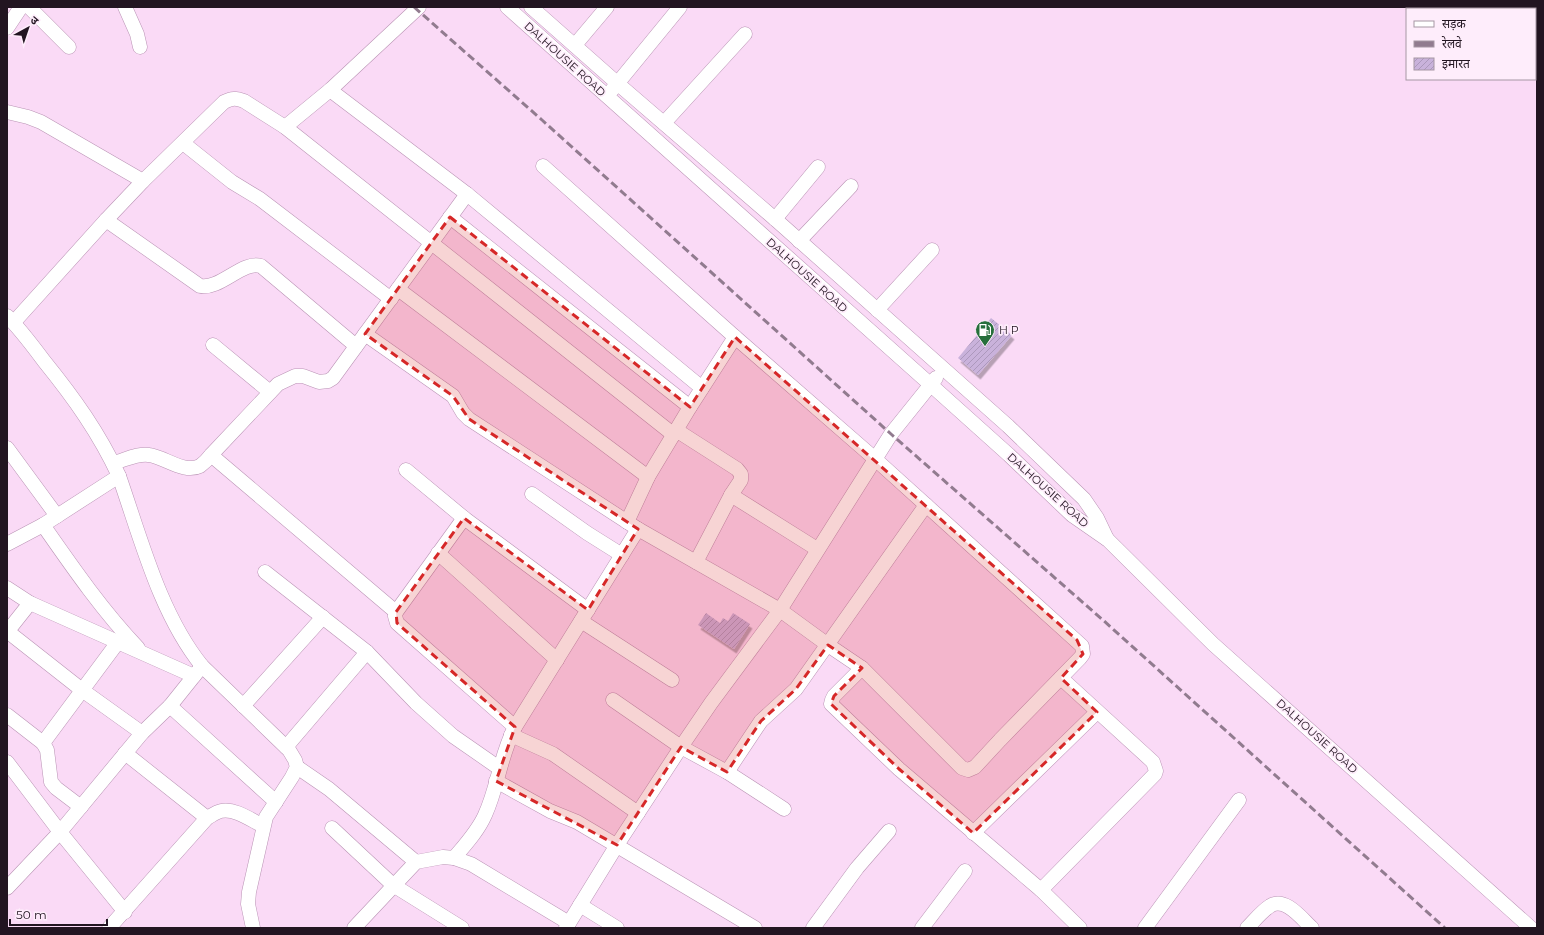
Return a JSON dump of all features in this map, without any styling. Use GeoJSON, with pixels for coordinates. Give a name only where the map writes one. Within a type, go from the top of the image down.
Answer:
{"type":"FeatureCollection","features":[{"type":"Feature","properties":{"kind":"street"},"geometry":{"type":"LineString","coordinates":[[7,28],[21,7]]}},
{"type":"Feature","properties":{"kind":"street"},"geometry":{"type":"LineString","coordinates":[[29,7],[69,46]]}},
{"type":"Feature","properties":{"kind":"street"},"geometry":{"type":"LineString","coordinates":[[125,7],[137,34],[140,47]]}},
{"type":"Feature","properties":{"kind":"street"},"geometry":{"type":"LineString","coordinates":[[285,127],[330,90],[419,7]]}},
{"type":"Feature","properties":{"kind":"street","name":"DALHOUSIE ROAD"},"geometry":{"type":"LineString","coordinates":[[507,7],[931,385],[1072,515],[1108,540],[1213,644],[1531,928]]}},
{"type":"Feature","properties":{"kind":"street","name":"DALHOUSIE ROAD"},"geometry":{"type":"LineString","coordinates":[[531,7],[775,219],[1008,426],[1079,494],[1097,518],[1108,540]]}},
{"type":"Feature","properties":{"kind":"street"},"geometry":{"type":"LineString","coordinates":[[575,45],[607,7]]}},
{"type":"Feature","properties":{"kind":"street"},"geometry":{"type":"LineString","coordinates":[[607,96],[680,7]]}},
{"type":"Feature","properties":{"kind":"street"},"geometry":{"type":"LineString","coordinates":[[664,123],[745,34]]}},
{"type":"Feature","properties":{"kind":"street"},"geometry":{"type":"LineString","coordinates":[[330,90],[467,194],[702,388]]}},
{"type":"Feature","properties":{"kind":"street"},"geometry":{"type":"LineString","coordinates":[[198,671],[190,651],[156,584],[116,470],[90,421],[10,319],[143,181],[224,102],[231,98],[244,101],[285,127],[675,433],[739,471],[741,474],[741,480],[731,495],[696,562]]}},
{"type":"Feature","properties":{"kind":"street"},"geometry":{"type":"LineString","coordinates":[[7,112],[41,122],[143,181]]}},
{"type":"Feature","properties":{"kind":"street"},"geometry":{"type":"LineString","coordinates":[[183,143],[232,182],[260,199],[394,294],[648,477]]}},
{"type":"Feature","properties":{"kind":"street"},"geometry":{"type":"LineString","coordinates":[[365,334],[449,393],[470,419],[632,526],[780,610],[862,668],[962,768],[968,770],[975,767],[1080,658],[1083,654],[1082,646],[874,458],[735,338],[543,166]]}},
{"type":"Feature","properties":{"kind":"street"},"geometry":{"type":"LineString","coordinates":[[775,219],[818,167]]}},
{"type":"Feature","properties":{"kind":"street"},"geometry":{"type":"LineString","coordinates":[[799,241],[851,186]]}},
{"type":"Feature","properties":{"kind":"street"},"geometry":{"type":"LineString","coordinates":[[8,541],[43,525],[57,516],[116,470],[142,455],[150,455],[182,467],[191,468],[199,466],[278,384],[295,376],[303,376],[319,382],[328,382],[340,370],[467,194]]}},
{"type":"Feature","properties":{"kind":"street"},"geometry":{"type":"LineString","coordinates":[[450,217],[690,407]]}},
{"type":"Feature","properties":{"kind":"street"},"geometry":{"type":"LineString","coordinates":[[106,220],[200,286],[206,287],[215,284],[252,265],[261,266],[356,346]]}},
{"type":"Feature","properties":{"kind":"street"},"geometry":{"type":"LineString","coordinates":[[877,310],[932,250]]}},
{"type":"Feature","properties":{"kind":"street"},"geometry":{"type":"LineString","coordinates":[[454,858],[471,837],[485,816],[513,731],[622,555],[648,477],[690,407],[735,338]]}},
{"type":"Feature","properties":{"kind":"street"},"geometry":{"type":"LineString","coordinates":[[213,345],[270,392]]}},
{"type":"Feature","properties":{"kind":"street"},"geometry":{"type":"LineString","coordinates":[[354,928],[416,862],[442,857],[454,858],[471,864],[568,925],[617,845],[681,746],[780,610],[874,458],[891,434],[944,370]]}},
{"type":"Feature","properties":{"kind":"street"},"geometry":{"type":"LineString","coordinates":[[7,448],[57,516]]}},
{"type":"Feature","properties":{"kind":"street"},"geometry":{"type":"LineString","coordinates":[[211,455],[396,612]]}},
{"type":"Feature","properties":{"kind":"street"},"geometry":{"type":"LineString","coordinates":[[406,470],[584,616],[672,680]]}},
{"type":"Feature","properties":{"kind":"street"},"geometry":{"type":"LineString","coordinates":[[532,494],[587,533],[622,555]]}},
{"type":"Feature","properties":{"kind":"street"},"geometry":{"type":"LineString","coordinates":[[731,495],[817,549]]}},
{"type":"Feature","properties":{"kind":"street"},"geometry":{"type":"LineString","coordinates":[[728,772],[761,721],[796,689],[926,505]]}},
{"type":"Feature","properties":{"kind":"street"},"geometry":{"type":"LineString","coordinates":[[464,518],[396,612],[394,616],[396,623],[513,731],[552,754],[638,813]]}},
{"type":"Feature","properties":{"kind":"street"},"geometry":{"type":"LineString","coordinates":[[43,525],[115,624],[144,654]]}},
{"type":"Feature","properties":{"kind":"street"},"geometry":{"type":"LineString","coordinates":[[438,553],[557,660]]}},
{"type":"Feature","properties":{"kind":"street"},"geometry":{"type":"LineString","coordinates":[[265,572],[367,652],[416,703],[498,774],[550,811],[578,822],[756,928]]}},
{"type":"Feature","properties":{"kind":"street"},"geometry":{"type":"LineString","coordinates":[[7,588],[30,603],[144,654],[198,671],[243,706],[286,747],[295,760],[297,767],[329,789],[416,862]]}},
{"type":"Feature","properties":{"kind":"street"},"geometry":{"type":"LineString","coordinates":[[30,603],[7,632],[82,690],[142,733]]}},
{"type":"Feature","properties":{"kind":"street"},"geometry":{"type":"LineString","coordinates":[[243,706],[323,617]]}},
{"type":"Feature","properties":{"kind":"street"},"geometry":{"type":"LineString","coordinates":[[43,743],[118,642]]}},
{"type":"Feature","properties":{"kind":"street"},"geometry":{"type":"LineString","coordinates":[[286,747],[367,652]]}},
{"type":"Feature","properties":{"kind":"street"},"geometry":{"type":"LineString","coordinates":[[862,668],[834,696],[832,704],[898,769],[1041,890],[1080,928]]}},
{"type":"Feature","properties":{"kind":"street"},"geometry":{"type":"LineString","coordinates":[[7,888],[60,832],[142,733],[170,706],[198,671]]}},
{"type":"Feature","properties":{"kind":"street"},"geometry":{"type":"LineString","coordinates":[[1041,890],[1155,774],[1156,771],[1153,762],[1061,678]]}},
{"type":"Feature","properties":{"kind":"street"},"geometry":{"type":"LineString","coordinates":[[613,700],[681,746],[728,772],[784,808]]}},
{"type":"Feature","properties":{"kind":"street"},"geometry":{"type":"LineString","coordinates":[[170,706],[276,802]]}},
{"type":"Feature","properties":{"kind":"street"},"geometry":{"type":"LineString","coordinates":[[973,833],[1097,712]]}},
{"type":"Feature","properties":{"kind":"street"},"geometry":{"type":"LineString","coordinates":[[7,715],[43,743],[47,750],[51,782],[56,788],[81,807]]}},
{"type":"Feature","properties":{"kind":"street"},"geometry":{"type":"LineString","coordinates":[[125,753],[207,818]]}},
{"type":"Feature","properties":{"kind":"street"},"geometry":{"type":"LineString","coordinates":[[7,762],[60,832],[124,912]]}},
{"type":"Feature","properties":{"kind":"street"},"geometry":{"type":"LineString","coordinates":[[253,928],[248,904],[249,892],[263,826],[266,817],[297,767]]}},
{"type":"Feature","properties":{"kind":"street"},"geometry":{"type":"LineString","coordinates":[[1146,928],[1239,800]]}},
{"type":"Feature","properties":{"kind":"street"},"geometry":{"type":"LineString","coordinates":[[113,927],[124,912],[207,818],[219,811],[227,810],[263,826]]}},
{"type":"Feature","properties":{"kind":"street"},"geometry":{"type":"LineString","coordinates":[[332,828],[393,885],[462,928]]}},
{"type":"Feature","properties":{"kind":"street"},"geometry":{"type":"LineString","coordinates":[[813,928],[857,868],[889,831]]}},
{"type":"Feature","properties":{"kind":"street"},"geometry":{"type":"LineString","coordinates":[[922,928],[965,870]]}},
{"type":"Feature","properties":{"kind":"street"},"geometry":{"type":"LineString","coordinates":[[1247,928],[1269,906],[1279,903],[1289,908],[1312,928]]}},
{"type":"Feature","properties":{"kind":"street"},"geometry":{"type":"LineString","coordinates":[[580,905],[617,928]]}},
{"type":"Feature","properties":{"kind":"highlighted area"},"geometry":{"type":"Polygon","coordinates":[[[450,217],[690,407],[735,337],[1077,640],[1083,654],[1061,678],[1097,712],[973,833],[899,769],[831,704],[834,696],[862,668],[828,645],[796,689],[761,721],[727,772],[681,747],[617,845],[496,781],[515,727],[397,623],[396,612],[464,518],[588,610],[638,529],[469,419],[453,396],[365,334],[450,217]]]}},
{"type":"Feature","properties":{"kind":"building","name":"H P"},"geometry":{"type":"Polygon","coordinates":[[[991,318],[1012,335],[978,375],[958,358],[991,318]]]}},
{"type":"Feature","properties":{"kind":"building"},"geometry":{"type":"Polygon","coordinates":[[[706,613],[720,623],[723,618],[728,621],[733,613],[750,624],[734,649],[698,625],[706,613]]]}},
{"type":"Feature","properties":{"kind":"railway"},"geometry":{"type":"LineString","coordinates":[[414,7],[891,434],[1104,621],[1445,928]]}},
{"type":"Feature","properties":{"kind":"place","name":"H P"},"geometry":{"type":"Point","coordinates":[985,347]}}]}
